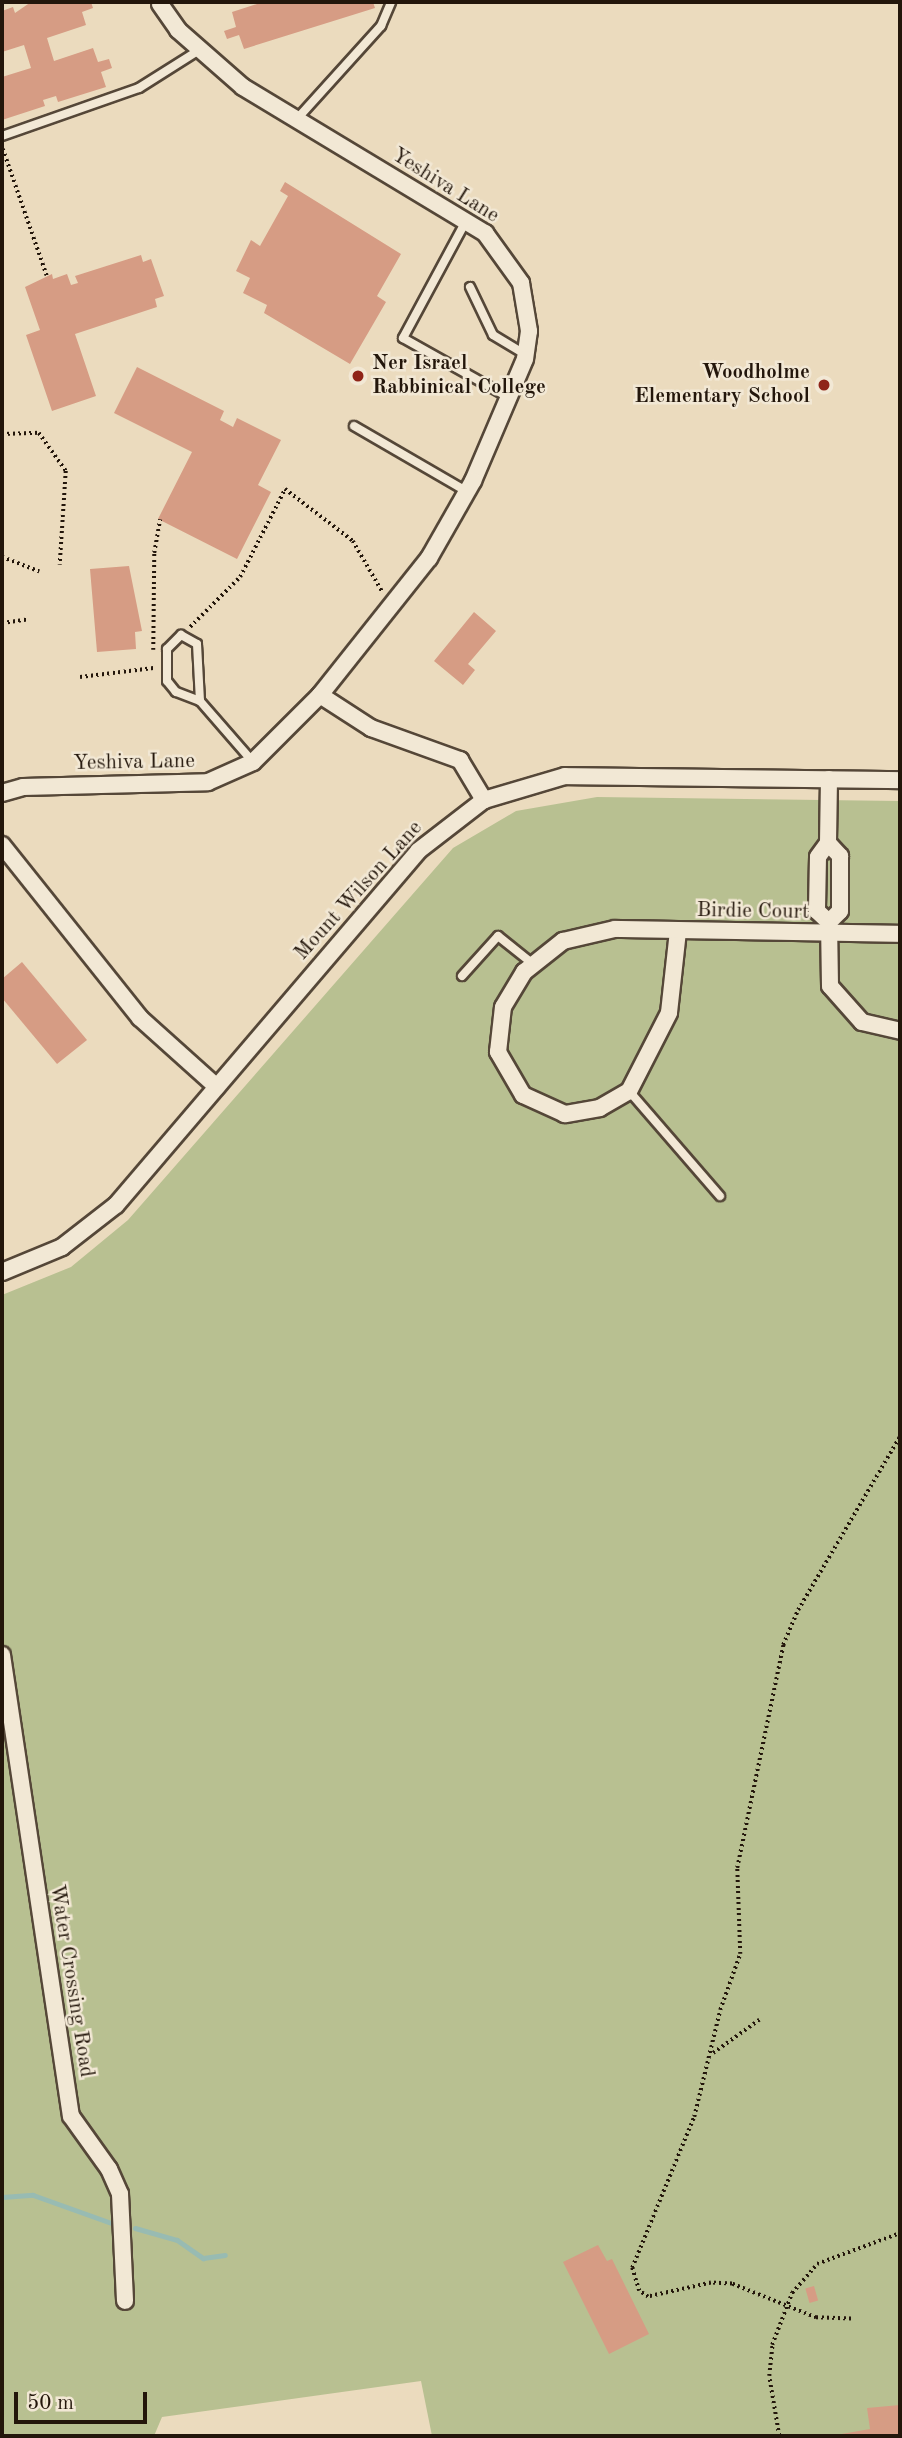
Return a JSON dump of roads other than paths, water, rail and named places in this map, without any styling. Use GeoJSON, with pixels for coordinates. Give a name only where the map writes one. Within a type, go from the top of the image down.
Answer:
{"type":"FeatureCollection","features":[{"type":"Feature","properties":{"kind":"street","name":"Yeshiva Lane"},"geometry":{"type":"LineString","coordinates":[[2,793],[23,787],[184,785],[231,775],[253,762],[320,695],[429,558],[468,492],[526,355],[529,331],[521,283],[498,246],[466,221],[296,120],[199,50],[160,4]]}},
{"type":"Feature","properties":{"kind":"street"},"geometry":{"type":"LineString","coordinates":[[320,695],[371,728],[460,760],[484,800]]}},
{"type":"Feature","properties":{"kind":"street","name":"Mount Wilson Lane"},"geometry":{"type":"LineString","coordinates":[[2,1272],[62,1247],[99,1220],[217,1087],[418,851],[484,800],[565,776],[900,780]]}},
{"type":"Feature","properties":{"kind":"street","name":"Birdie Court"},"geometry":{"type":"LineString","coordinates":[[829,779],[828,843],[818,857],[817,911],[829,928]]}},
{"type":"Feature","properties":{"kind":"street","name":"Birdie Court"},"geometry":{"type":"LineString","coordinates":[[828,843],[840,856],[840,911],[829,928]]}},
{"type":"Feature","properties":{"kind":"street"},"geometry":{"type":"LineString","coordinates":[[2,845],[123,999],[165,1045],[217,1087]]}},
{"type":"Feature","properties":{"kind":"street"},"geometry":{"type":"LineString","coordinates":[[829,928],[826,973],[838,999],[862,1022],[900,1031]]}},
{"type":"Feature","properties":{"kind":"street","name":"Birdie Court"},"geometry":{"type":"LineString","coordinates":[[678,931],[669,1013],[629,1091],[600,1108],[565,1114],[533,1103],[514,1086],[498,1052],[499,1024],[508,995],[532,964],[580,934],[678,931],[829,928],[900,933]]}},
{"type":"Feature","properties":{"kind":"street","name":"Water Crossing Road"},"geometry":{"type":"LineString","coordinates":[[2,1656],[71,2116],[109,2169],[120,2194],[125,2301]]}},
{"type":"Feature","properties":{"kind":"lane"},"geometry":{"type":"LineString","coordinates":[[296,120],[382,26],[391,2]]}},
{"type":"Feature","properties":{"kind":"lane"},"geometry":{"type":"LineString","coordinates":[[2,136],[139,88],[199,50]]}},
{"type":"Feature","properties":{"kind":"lane"},"geometry":{"type":"LineString","coordinates":[[466,221],[403,338],[510,398]]}},
{"type":"Feature","properties":{"kind":"lane"},"geometry":{"type":"LineString","coordinates":[[470,287],[493,335],[526,355]]}},
{"type":"Feature","properties":{"kind":"lane"},"geometry":{"type":"LineString","coordinates":[[354,426],[468,492]]}},
{"type":"Feature","properties":{"kind":"lane"},"geometry":{"type":"LineString","coordinates":[[200,701],[197,644],[181,635],[167,649],[167,681],[176,692],[200,701],[253,762]]}},
{"type":"Feature","properties":{"kind":"lane"},"geometry":{"type":"LineString","coordinates":[[462,976],[498,936],[532,964]]}},
{"type":"Feature","properties":{"kind":"lane"},"geometry":{"type":"LineString","coordinates":[[629,1091],[720,1196]]}},
{"type":"Feature","properties":{"kind":"waterway"},"geometry":{"type":"LineString","coordinates":[[2,2197],[33,2195],[114,2224]]}},
{"type":"Feature","properties":{"kind":"waterway"},"geometry":{"type":"LineString","coordinates":[[135,2228],[177,2240],[203,2258],[225,2255]]}},
{"type":"Feature","properties":{"kind":"place","name":"Ner Israel Rabbinical College"},"geometry":{"type":"Point","coordinates":[358,376]}},
{"type":"Feature","properties":{"kind":"place","name":"Woodholme Elementary School"},"geometry":{"type":"Point","coordinates":[824,385]}}]}
